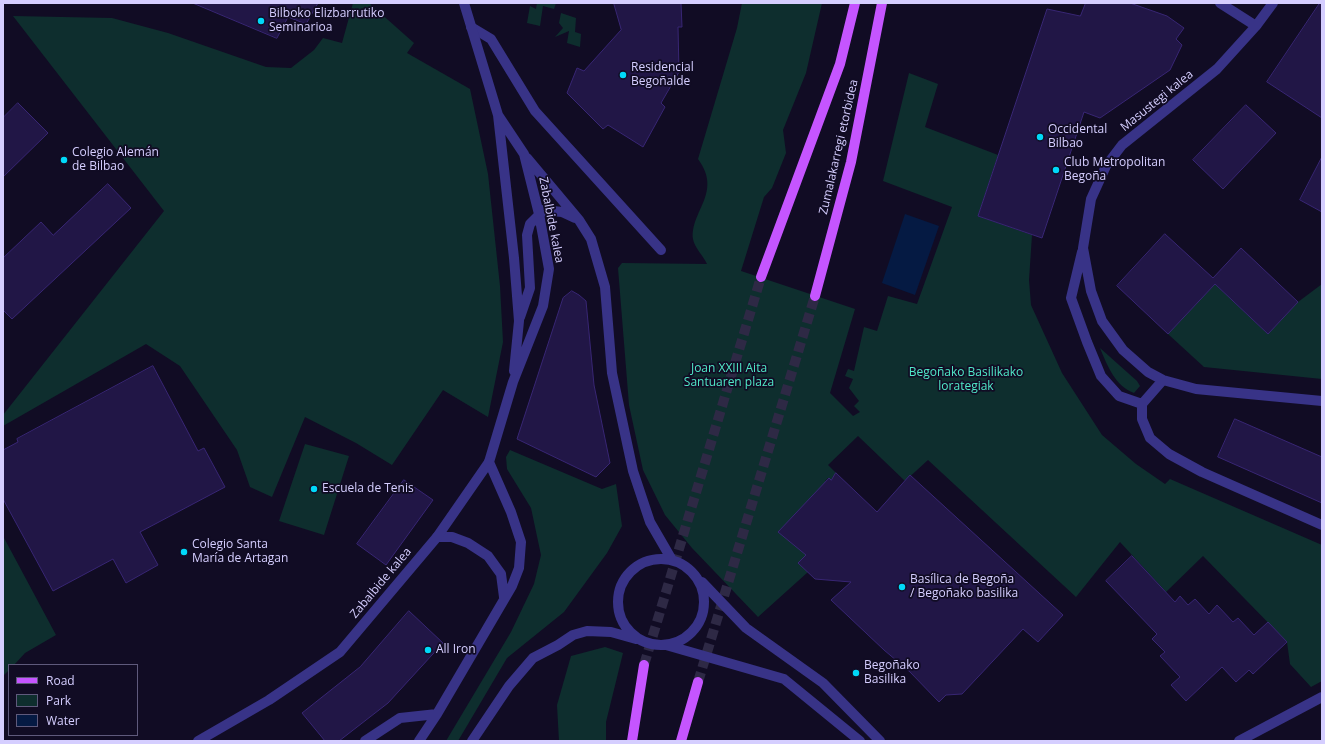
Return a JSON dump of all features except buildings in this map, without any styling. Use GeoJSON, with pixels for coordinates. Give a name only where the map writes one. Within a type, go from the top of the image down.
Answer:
{"type":"FeatureCollection","features":[{"type":"Feature","properties":{"kind":"main road","name":"Zumalakarregi etorbidea"},"geometry":{"type":"LineString","coordinates":[[761,277],[840,64],[855,3]]}},
{"type":"Feature","properties":{"kind":"main road","name":"Zumalakarregi etorbidea"},"geometry":{"type":"LineString","coordinates":[[815,296],[851,162],[882,3]]}},
{"type":"Feature","properties":{"kind":"main road"},"geometry":{"type":"LineString","coordinates":[[632,741],[644,665]]}},
{"type":"Feature","properties":{"kind":"main road"},"geometry":{"type":"LineString","coordinates":[[681,741],[698,682]]}},
{"type":"Feature","properties":{"kind":"street","name":"Zabalbide kalea"},"geometry":{"type":"LineString","coordinates":[[464,3],[498,115],[514,258],[518,321],[513,382]]}},
{"type":"Feature","properties":{"kind":"street"},"geometry":{"type":"LineString","coordinates":[[1220,3],[1256,26]]}},
{"type":"Feature","properties":{"kind":"street","name":"Masustegi kalea"},"geometry":{"type":"LineString","coordinates":[[1273,3],[1256,26],[1217,69],[1122,145],[1106,166],[1091,199],[1083,248],[1091,291],[1102,320],[1124,350],[1148,372],[1163,380],[1196,389],[1322,400]]}},
{"type":"Feature","properties":{"kind":"street"},"geometry":{"type":"LineString","coordinates":[[471,27],[492,40],[535,111],[661,250]]}},
{"type":"Feature","properties":{"kind":"street","name":"Zabalbide kalea"},"geometry":{"type":"LineString","coordinates":[[198,741],[269,700],[340,652],[437,537],[490,462],[513,382],[543,306],[549,269],[539,214],[524,154],[498,115]]}},
{"type":"Feature","properties":{"kind":"street"},"geometry":{"type":"LineString","coordinates":[[524,154],[579,220],[591,239],[605,287],[612,373],[633,472],[650,522],[672,560]]}},
{"type":"Feature","properties":{"kind":"street"},"geometry":{"type":"LineString","coordinates":[[518,321],[530,288],[527,235],[530,224],[544,210],[562,212],[579,220]]}},
{"type":"Feature","properties":{"kind":"street"},"geometry":{"type":"LineString","coordinates":[[1083,248],[1071,298],[1087,342],[1101,376],[1119,396],[1142,404]]}},
{"type":"Feature","properties":{"kind":"street"},"geometry":{"type":"LineString","coordinates":[[1163,380],[1142,404],[1142,418],[1150,438],[1168,454],[1202,472],[1322,524]]}},
{"type":"Feature","properties":{"kind":"street"},"geometry":{"type":"LineString","coordinates":[[419,741],[437,714],[512,586],[519,568],[521,542],[511,512],[490,462]]}},
{"type":"Feature","properties":{"kind":"street"},"geometry":{"type":"LineString","coordinates":[[437,537],[452,537],[468,543],[488,556],[501,574],[504,598]]}},
{"type":"Feature","properties":{"kind":"street"},"geometry":{"type":"LineString","coordinates":[[639,639],[628,630],[621,619],[618,605],[619,592],[624,579],[634,569],[645,562],[659,559],[672,560],[692,571],[746,628],[823,683],[880,741]]}},
{"type":"Feature","properties":{"kind":"street"},"geometry":{"type":"LineString","coordinates":[[666,646],[681,641],[692,633],[701,621],[705,606],[704,592],[698,578]]}},
{"type":"Feature","properties":{"kind":"street"},"geometry":{"type":"LineString","coordinates":[[472,741],[509,686],[533,658],[573,635],[587,632],[611,632],[639,639],[652,645],[666,646],[784,679],[860,741]]}},
{"type":"Feature","properties":{"kind":"street"},"geometry":{"type":"LineString","coordinates":[[1239,741],[1322,697]]}},
{"type":"Feature","properties":{"kind":"street"},"geometry":{"type":"LineString","coordinates":[[365,741],[400,718],[437,714]]}},
{"type":"Feature","properties":{"kind":"green space"},"geometry":{"type":"Polygon","coordinates":[[[353,3],[369,3],[414,43],[407,53],[470,89],[488,174],[500,286],[503,342],[488,417],[443,390],[392,465],[356,443],[305,417],[272,497],[250,487],[237,450],[180,366],[146,344],[3,426],[3,415],[164,211],[13,16],[112,18],[168,33],[266,67],[291,68],[314,50],[323,38],[342,43],[353,3]]]}},
{"type":"Feature","properties":{"kind":"green space"},"geometry":{"type":"Polygon","coordinates":[[[537,3],[556,3],[554,9],[543,6],[540,26],[527,23],[530,6],[536,9],[537,3]]]}},
{"type":"Feature","properties":{"kind":"green space"},"geometry":{"type":"Polygon","coordinates":[[[742,3],[822,3],[806,73],[783,130],[786,153],[772,188],[764,197],[741,271],[855,309],[830,393],[853,416],[860,412],[854,406],[859,401],[849,388],[853,379],[845,376],[848,369],[854,371],[864,327],[877,331],[888,296],[917,304],[952,207],[883,181],[909,73],[938,84],[925,127],[998,155],[978,216],[1032,235],[1029,280],[1031,305],[1062,373],[1102,435],[1136,464],[1165,484],[1170,479],[1322,545],[1322,681],[1311,687],[1290,664],[1287,642],[1203,556],[1166,592],[1120,542],[1076,597],[928,460],[905,481],[858,436],[828,465],[836,473],[831,480],[828,478],[825,481],[828,483],[815,497],[813,495],[810,498],[812,501],[807,554],[798,563],[808,572],[758,617],[692,548],[665,515],[643,470],[629,405],[618,268],[622,263],[707,264],[693,239],[693,229],[707,192],[705,171],[698,159],[737,28],[742,3]]]}},
{"type":"Feature","properties":{"kind":"green space"},"geometry":{"type":"Polygon","coordinates":[[[561,13],[576,18],[575,32],[581,34],[580,47],[567,43],[569,31],[555,37],[563,28],[559,23],[561,13]]]}},
{"type":"Feature","properties":{"kind":"green space"},"geometry":{"type":"Polygon","coordinates":[[[1215,284],[1268,334],[1298,302],[1322,284],[1322,379],[1204,367],[1168,334],[1215,284]]]}},
{"type":"Feature","properties":{"kind":"green space"},"geometry":{"type":"Polygon","coordinates":[[[1100,348],[1137,381],[1140,386],[1134,393],[1127,390],[1112,374],[1100,348]]]}},
{"type":"Feature","properties":{"kind":"green space","name":"Escuela de Tenis"},"geometry":{"type":"Polygon","coordinates":[[[305,444],[349,456],[324,535],[279,521],[305,444]]]}},
{"type":"Feature","properties":{"kind":"green space"},"geometry":{"type":"Polygon","coordinates":[[[510,450],[602,489],[616,484],[622,526],[607,553],[564,612],[507,658],[458,741],[446,741],[511,632],[534,584],[541,555],[531,508],[507,469],[506,457],[510,450]]]}},
{"type":"Feature","properties":{"kind":"green space"},"geometry":{"type":"Polygon","coordinates":[[[3,536],[56,635],[25,653],[15,664],[8,664],[8,671],[3,676],[3,536]]]}},
{"type":"Feature","properties":{"kind":"green space"},"geometry":{"type":"Polygon","coordinates":[[[605,647],[623,653],[606,722],[606,741],[559,741],[557,705],[571,656],[605,647]]]}},
{"type":"Feature","properties":{"kind":"water"},"geometry":{"type":"Polygon","coordinates":[[[905,214],[939,226],[915,295],[882,283],[905,214]]]}},
{"type":"Feature","properties":{"kind":"tunnel"},"geometry":{"type":"LineString","coordinates":[[644,665],[761,277]]}},
{"type":"Feature","properties":{"kind":"tunnel"},"geometry":{"type":"LineString","coordinates":[[698,682],[815,296]]}},
{"type":"Feature","properties":{"kind":"place","name":"Bilboko Elizbarrutiko Seminarioa"},"geometry":{"type":"Point","coordinates":[261,21]}},
{"type":"Feature","properties":{"kind":"place","name":"Residencial Begoñalde"},"geometry":{"type":"Point","coordinates":[623,75]}},
{"type":"Feature","properties":{"kind":"place","name":"Occidental Bilbao"},"geometry":{"type":"Point","coordinates":[1040,137]}},
{"type":"Feature","properties":{"kind":"place","name":"Colegio Alemán de Bilbao"},"geometry":{"type":"Point","coordinates":[64,160]}},
{"type":"Feature","properties":{"kind":"place","name":"Club Metropolitan Begoña"},"geometry":{"type":"Point","coordinates":[1056,170]}},
{"type":"Feature","properties":{"kind":"place","name":"Escuela de Tenis"},"geometry":{"type":"Point","coordinates":[314,489]}},
{"type":"Feature","properties":{"kind":"place","name":"Colegio Santa María de Artagan"},"geometry":{"type":"Point","coordinates":[184,552]}},
{"type":"Feature","properties":{"kind":"place","name":"Basílica de Begoña / Begoñako basilika"},"geometry":{"type":"Point","coordinates":[902,587]}},
{"type":"Feature","properties":{"kind":"place","name":"All Iron"},"geometry":{"type":"Point","coordinates":[428,650]}},
{"type":"Feature","properties":{"kind":"place","name":"Begoñako Basilika"},"geometry":{"type":"Point","coordinates":[856,673]}},
{"type":"Feature","properties":{"kind":"park label","name":"Joan XXIII Aita Santuaren plaza"},"geometry":{"type":"Point","coordinates":[729,376]}},
{"type":"Feature","properties":{"kind":"park label","name":"Begoñako Basilikako lorategiak"},"geometry":{"type":"Point","coordinates":[966,380]}}]}
